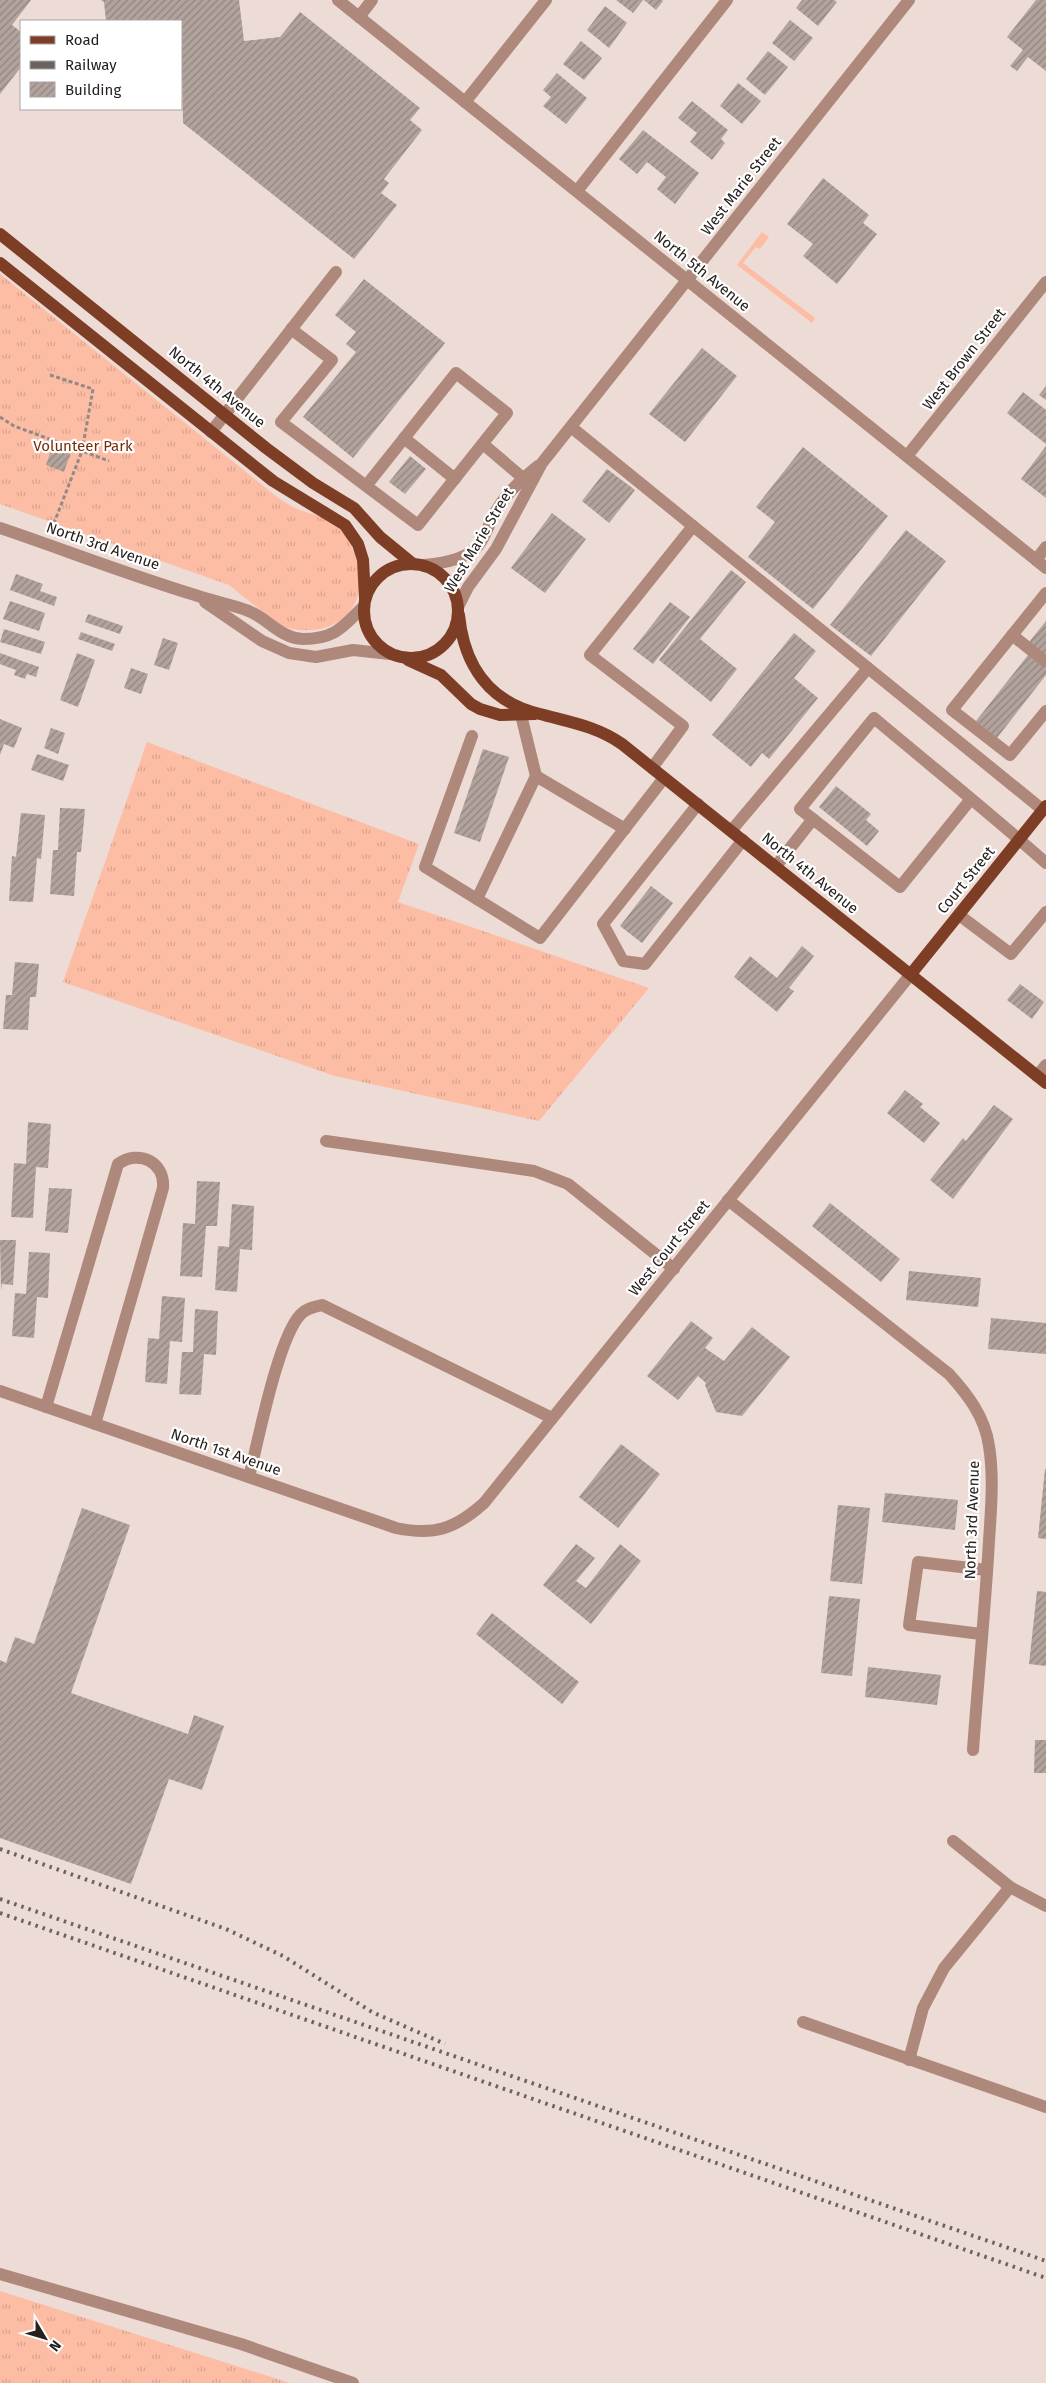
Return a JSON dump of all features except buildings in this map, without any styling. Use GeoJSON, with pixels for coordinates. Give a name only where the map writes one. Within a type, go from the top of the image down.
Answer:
{"type":"FeatureCollection","features":[{"type":"Feature","properties":{"kind":"main road","name":"North 4th Avenue"},"geometry":{"type":"LineString","coordinates":[[0,234],[296,471],[354,508],[380,537],[419,565]]}},
{"type":"Feature","properties":{"kind":"main road"},"geometry":{"type":"LineString","coordinates":[[0,264],[287,491],[334,516],[344,524],[358,544],[363,560],[364,621],[371,636],[379,646],[395,656],[425,656],[436,651],[446,643],[454,632],[458,611],[454,592],[446,579],[433,569],[419,565],[401,565],[379,577],[371,586],[364,602]]}},
{"type":"Feature","properties":{"kind":"main road","name":"North 4th Avenue"},"geometry":{"type":"LineString","coordinates":[[458,611],[467,655],[480,678],[511,702],[539,714],[573,721],[602,732],[622,744],[1042,1080]]}},
{"type":"Feature","properties":{"kind":"main road","name":"North 4th Avenue"},"geometry":{"type":"LineString","coordinates":[[395,656],[422,665],[441,675],[471,704],[480,710],[500,715],[539,714]]}},
{"type":"Feature","properties":{"kind":"main road","name":"Court Street"},"geometry":{"type":"LineString","coordinates":[[911,974],[1045,808]]}},
{"type":"Feature","properties":{"kind":"street","name":"North 5th Avenue"},"geometry":{"type":"LineString","coordinates":[[338,0],[1041,564]]}},
{"type":"Feature","properties":{"kind":"street"},"geometry":{"type":"LineString","coordinates":[[359,17],[372,0]]}},
{"type":"Feature","properties":{"kind":"street"},"geometry":{"type":"LineString","coordinates":[[465,102],[546,0]]}},
{"type":"Feature","properties":{"kind":"street"},"geometry":{"type":"LineString","coordinates":[[577,192],[727,0]]}},
{"type":"Feature","properties":{"kind":"street","name":"West Marie Street"},"geometry":{"type":"LineString","coordinates":[[458,611],[468,587],[499,544],[542,463],[909,0]]}},
{"type":"Feature","properties":{"kind":"street"},"geometry":{"type":"LineString","coordinates":[[211,432],[336,272]]}},
{"type":"Feature","properties":{"kind":"street","name":"West Brown Street"},"geometry":{"type":"LineString","coordinates":[[908,456],[1046,282]]}},
{"type":"Feature","properties":{"kind":"street"},"geometry":{"type":"LineString","coordinates":[[291,329],[332,360],[281,422],[366,486],[418,525],[507,413],[456,373],[366,486]]}},
{"type":"Feature","properties":{"kind":"street"},"geometry":{"type":"LineString","coordinates":[[571,427],[868,668],[1045,808]]}},
{"type":"Feature","properties":{"kind":"street"},"geometry":{"type":"LineString","coordinates":[[404,438],[455,478]]}},
{"type":"Feature","properties":{"kind":"street"},"geometry":{"type":"LineString","coordinates":[[483,444],[524,478]]}},
{"type":"Feature","properties":{"kind":"street","name":"West Marie Street"},"geometry":{"type":"LineString","coordinates":[[419,565],[447,562],[474,550],[482,541],[496,510],[524,478],[542,463]]}},
{"type":"Feature","properties":{"kind":"street"},"geometry":{"type":"LineString","coordinates":[[652,768],[683,726],[590,655],[693,526]]}},
{"type":"Feature","properties":{"kind":"street","name":"North 3rd Avenue"},"geometry":{"type":"LineString","coordinates":[[0,528],[194,595],[254,613],[276,630],[300,639],[320,638],[336,632],[347,624],[364,602]]}},
{"type":"Feature","properties":{"kind":"street"},"geometry":{"type":"LineString","coordinates":[[1041,564],[1046,547]]}},
{"type":"Feature","properties":{"kind":"street"},"geometry":{"type":"LineString","coordinates":[[1046,594],[952,710],[1010,755],[1046,711]]}},
{"type":"Feature","properties":{"kind":"street","name":"North 3rd Avenue"},"geometry":{"type":"LineString","coordinates":[[194,595],[262,640],[289,653],[316,656],[353,650],[395,656]]}},
{"type":"Feature","properties":{"kind":"street"},"geometry":{"type":"LineString","coordinates":[[1012,635],[1046,662]]}},
{"type":"Feature","properties":{"kind":"street"},"geometry":{"type":"LineString","coordinates":[[731,831],[868,668]]}},
{"type":"Feature","properties":{"kind":"street"},"geometry":{"type":"LineString","coordinates":[[477,900],[536,776],[521,715]]}},
{"type":"Feature","properties":{"kind":"street"},"geometry":{"type":"LineString","coordinates":[[971,799],[900,887],[800,809],[874,718],[1020,839],[1046,863]]}},
{"type":"Feature","properties":{"kind":"street"},"geometry":{"type":"LineString","coordinates":[[472,736],[425,867],[540,938],[664,778]]}},
{"type":"Feature","properties":{"kind":"street"},"geometry":{"type":"LineString","coordinates":[[536,776],[625,829]]}},
{"type":"Feature","properties":{"kind":"street"},"geometry":{"type":"LineString","coordinates":[[698,804],[603,924],[623,961],[645,964],[743,840]]}},
{"type":"Feature","properties":{"kind":"street"},"geometry":{"type":"LineString","coordinates":[[776,866],[813,819]]}},
{"type":"Feature","properties":{"kind":"street"},"geometry":{"type":"LineString","coordinates":[[959,915],[1011,954],[1046,912]]}},
{"type":"Feature","properties":{"kind":"street","name":"West Court Street"},"geometry":{"type":"LineString","coordinates":[[443,1530],[470,1515],[484,1502],[911,974]]}},
{"type":"Feature","properties":{"kind":"street"},"geometry":{"type":"LineString","coordinates":[[1042,1080],[1046,1066]]}},
{"type":"Feature","properties":{"kind":"street"},"geometry":{"type":"LineString","coordinates":[[326,1141],[534,1170],[568,1184],[674,1269]]}},
{"type":"Feature","properties":{"kind":"street"},"geometry":{"type":"LineString","coordinates":[[46,1407],[118,1164],[125,1159],[135,1157],[146,1159],[159,1170],[164,1178],[163,1188],[95,1424]]}},
{"type":"Feature","properties":{"kind":"street","name":"North 3rd Avenue"},"geometry":{"type":"LineString","coordinates":[[728,1200],[949,1374],[980,1414],[989,1445],[991,1479],[988,1570],[972,1750]]}},
{"type":"Feature","properties":{"kind":"street"},"geometry":{"type":"LineString","coordinates":[[249,1477],[279,1360],[291,1329],[301,1315],[310,1308],[322,1305],[552,1418]]}},
{"type":"Feature","properties":{"kind":"street","name":"North 1st Avenue"},"geometry":{"type":"LineString","coordinates":[[0,1391],[396,1528],[427,1532],[443,1530]]}},
{"type":"Feature","properties":{"kind":"street"},"geometry":{"type":"LineString","coordinates":[[981,1634],[909,1625],[918,1562],[988,1570]]}},
{"type":"Feature","properties":{"kind":"street"},"geometry":{"type":"LineString","coordinates":[[953,1841],[1010,1887],[1046,1906]]}},
{"type":"Feature","properties":{"kind":"street"},"geometry":{"type":"LineString","coordinates":[[909,2060],[923,2008],[944,1968],[1010,1887]]}},
{"type":"Feature","properties":{"kind":"street"},"geometry":{"type":"LineString","coordinates":[[803,2022],[1046,2107]]}},
{"type":"Feature","properties":{"kind":"street"},"geometry":{"type":"LineString","coordinates":[[0,2274],[241,2344],[353,2383]]}},
{"type":"Feature","properties":{"kind":"path"},"geometry":{"type":"LineString","coordinates":[[50,375],[93,389],[82,451],[54,523]]}},
{"type":"Feature","properties":{"kind":"path"},"geometry":{"type":"LineString","coordinates":[[0,417],[14,426],[109,461]]}},
{"type":"Feature","properties":{"kind":"green space"},"geometry":{"type":"Polygon","coordinates":[[[762,232],[769,237],[760,249],[756,247],[743,263],[815,318],[812,323],[737,265],[762,232]]]}},
{"type":"Feature","properties":{"kind":"green space","name":"Volunteer Park"},"geometry":{"type":"Polygon","coordinates":[[[0,274],[277,497],[294,508],[324,518],[339,527],[353,550],[360,579],[358,595],[353,607],[346,616],[337,623],[315,630],[291,629],[279,625],[229,585],[0,504],[0,274]]]}},
{"type":"Feature","properties":{"kind":"green space"},"geometry":{"type":"Polygon","coordinates":[[[147,742],[419,844],[398,902],[649,988],[539,1121],[335,1076],[63,982],[147,742]]]}},
{"type":"Feature","properties":{"kind":"green space"},"geometry":{"type":"Polygon","coordinates":[[[0,2291],[290,2383],[0,2383],[0,2291]]]}},
{"type":"Feature","properties":{"kind":"railway"},"geometry":{"type":"LineString","coordinates":[[0,1849],[226,1929],[283,1956],[372,2012],[445,2044]]}},
{"type":"Feature","properties":{"kind":"railway"},"geometry":{"type":"LineString","coordinates":[[0,1899],[1046,2261]]}},
{"type":"Feature","properties":{"kind":"railway"},"geometry":{"type":"LineString","coordinates":[[0,1913],[1046,2278]]}}]}
